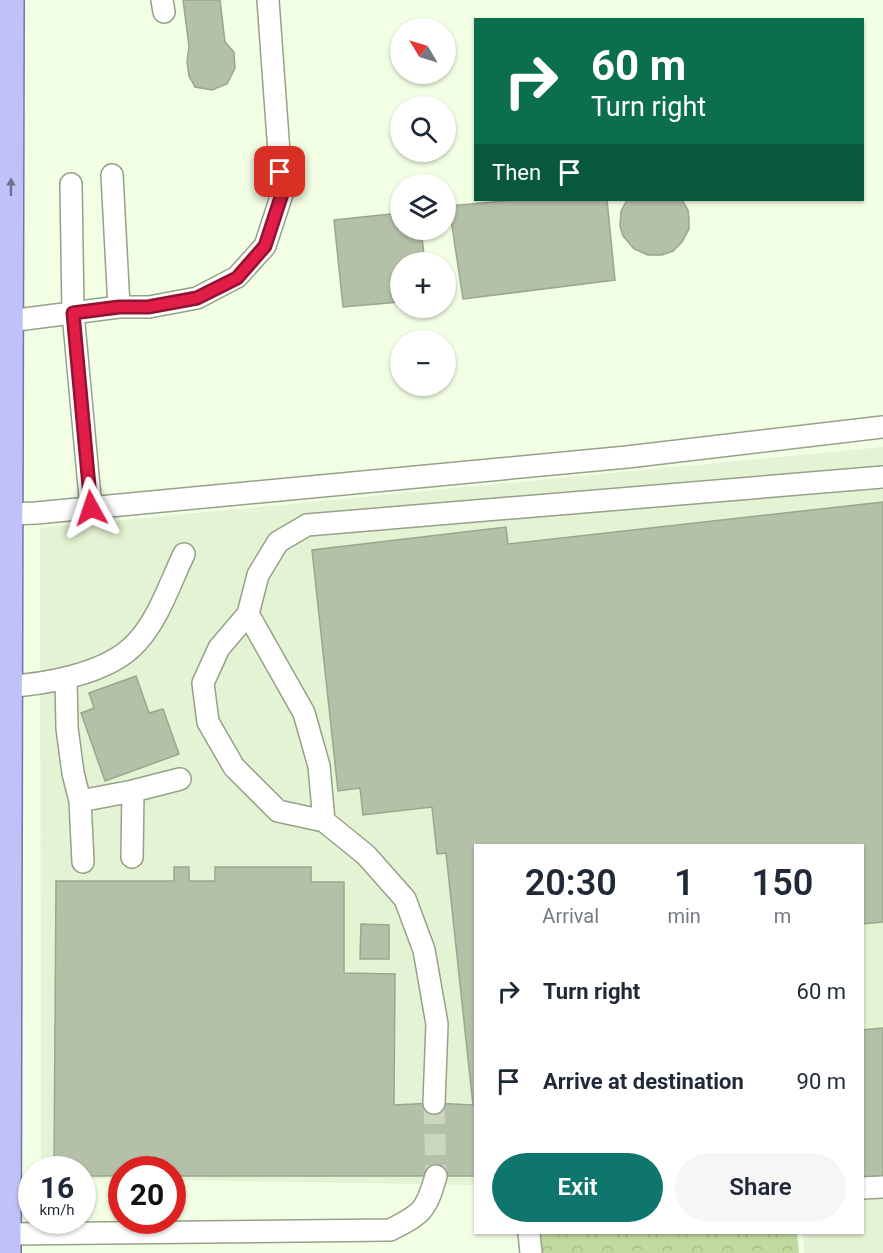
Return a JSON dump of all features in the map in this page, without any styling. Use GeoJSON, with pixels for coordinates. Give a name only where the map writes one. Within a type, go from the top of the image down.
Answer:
{"type":"FeatureCollection","features":[{"type":"Feature","properties":{"kind":"main road"},"geometry":{"type":"LineString","coordinates":[[7,1244],[4,926],[5,687],[10,514],[10,0]]}},
{"type":"Feature","properties":{"kind":"street"},"geometry":{"type":"LineString","coordinates":[[9,321],[119,307],[148,307],[197,298],[237,278],[265,246],[282,194],[268,0]]}},
{"type":"Feature","properties":{"kind":"street"},"geometry":{"type":"LineString","coordinates":[[112,175],[119,307]]}},
{"type":"Feature","properties":{"kind":"street"},"geometry":{"type":"LineString","coordinates":[[71,184],[73,313],[91,508]]}},
{"type":"Feature","properties":{"kind":"street"},"geometry":{"type":"LineString","coordinates":[[10,514],[627,457],[883,427]]}},
{"type":"Feature","properties":{"kind":"street"},"geometry":{"type":"LineString","coordinates":[[434,1103],[437,1024],[424,950],[405,899],[366,855],[324,821],[278,811],[234,767],[208,722],[203,683],[219,648],[248,614],[258,575],[278,542],[307,525],[883,477]]}},
{"type":"Feature","properties":{"kind":"street"},"geometry":{"type":"LineString","coordinates":[[5,687],[66,679],[113,660],[136,643],[154,617],[184,554]]}},
{"type":"Feature","properties":{"kind":"street"},"geometry":{"type":"LineString","coordinates":[[248,614],[304,713],[319,766],[324,821]]}},
{"type":"Feature","properties":{"kind":"street"},"geometry":{"type":"LineString","coordinates":[[66,679],[68,740],[80,801],[83,862]]}},
{"type":"Feature","properties":{"kind":"street"},"geometry":{"type":"LineString","coordinates":[[80,801],[180,779]]}},
{"type":"Feature","properties":{"kind":"street"},"geometry":{"type":"LineString","coordinates":[[132,857],[133,791]]}},
{"type":"Feature","properties":{"kind":"street"},"geometry":{"type":"LineString","coordinates":[[7,1244],[390,1230],[415,1218],[428,1203],[436,1176]]}},
{"type":"Feature","properties":{"kind":"street"},"geometry":{"type":"LineString","coordinates":[[864,1188],[883,1187]]}},
{"type":"Feature","properties":{"kind":"street"},"geometry":{"type":"LineString","coordinates":[[529,1234],[531,1253]]}},
{"type":"Feature","properties":{"kind":"shaded area"},"geometry":{"type":"Polygon","coordinates":[[[883,447],[883,1181],[864,1181],[864,844],[474,844],[474,1185],[186,1180],[186,1156],[108,1156],[108,1179],[96,1179],[96,1156],[41,1156],[40,528],[883,447]]]}},
{"type":"Feature","properties":{"kind":"shaded area"},"geometry":{"type":"Polygon","coordinates":[[[883,1196],[883,1253],[804,1253],[803,1234],[864,1234],[864,1197],[883,1196]]]}},
{"type":"Feature","properties":{"kind":"green space"},"geometry":{"type":"Polygon","coordinates":[[[539,1234],[797,1234],[799,1253],[542,1253],[539,1234]]]}},
{"type":"Feature","properties":{"kind":"building"},"geometry":{"type":"Polygon","coordinates":[[[183,0],[220,0],[225,42],[234,52],[235,68],[227,84],[212,90],[195,87],[189,76],[187,62],[189,46],[183,0]]]}},
{"type":"Feature","properties":{"kind":"building"},"geometry":{"type":"Polygon","coordinates":[[[505,201],[607,201],[615,280],[463,299],[454,240],[456,240],[456,205],[505,201]]]}},
{"type":"Feature","properties":{"kind":"building"},"geometry":{"type":"Polygon","coordinates":[[[626,201],[683,201],[688,210],[689,229],[682,242],[673,251],[662,255],[648,255],[634,249],[623,236],[620,226],[621,211],[626,201]]]}},
{"type":"Feature","properties":{"kind":"building"},"geometry":{"type":"Polygon","coordinates":[[[390,214],[390,240],[422,240],[424,252],[390,252],[390,303],[343,307],[334,220],[390,214]]]}},
{"type":"Feature","properties":{"kind":"building"},"geometry":{"type":"Polygon","coordinates":[[[883,502],[883,922],[864,924],[864,844],[474,844],[474,1176],[186,1176],[186,1156],[108,1156],[108,1176],[96,1176],[96,1156],[54,1156],[56,881],[174,881],[174,867],[189,867],[189,881],[215,881],[215,867],[311,867],[311,882],[344,882],[344,973],[395,974],[394,1105],[434,1103],[473,1105],[446,853],[437,854],[432,807],[363,815],[360,788],[338,791],[312,550],[506,527],[508,544],[883,502]]]}},
{"type":"Feature","properties":{"kind":"building"},"geometry":{"type":"Polygon","coordinates":[[[136,676],[149,713],[163,709],[179,754],[105,781],[81,713],[94,708],[89,693],[136,676]]]}},
{"type":"Feature","properties":{"kind":"building"},"geometry":{"type":"Polygon","coordinates":[[[361,924],[389,925],[389,959],[360,959],[361,924]]]}},
{"type":"Feature","properties":{"kind":"building"},"geometry":{"type":"Polygon","coordinates":[[[883,1028],[883,1178],[864,1178],[864,1030],[883,1028]]]}},
{"type":"Feature","properties":{"kind":"tunnel"},"geometry":{"type":"LineString","coordinates":[[434,1103],[436,1176]]}},
{"type":"Feature","properties":{"kind":"route"},"geometry":{"type":"LineString","coordinates":[[91,508],[73,313],[119,307],[148,307],[197,298],[237,278],[265,246],[282,194],[280,172]]}}]}
